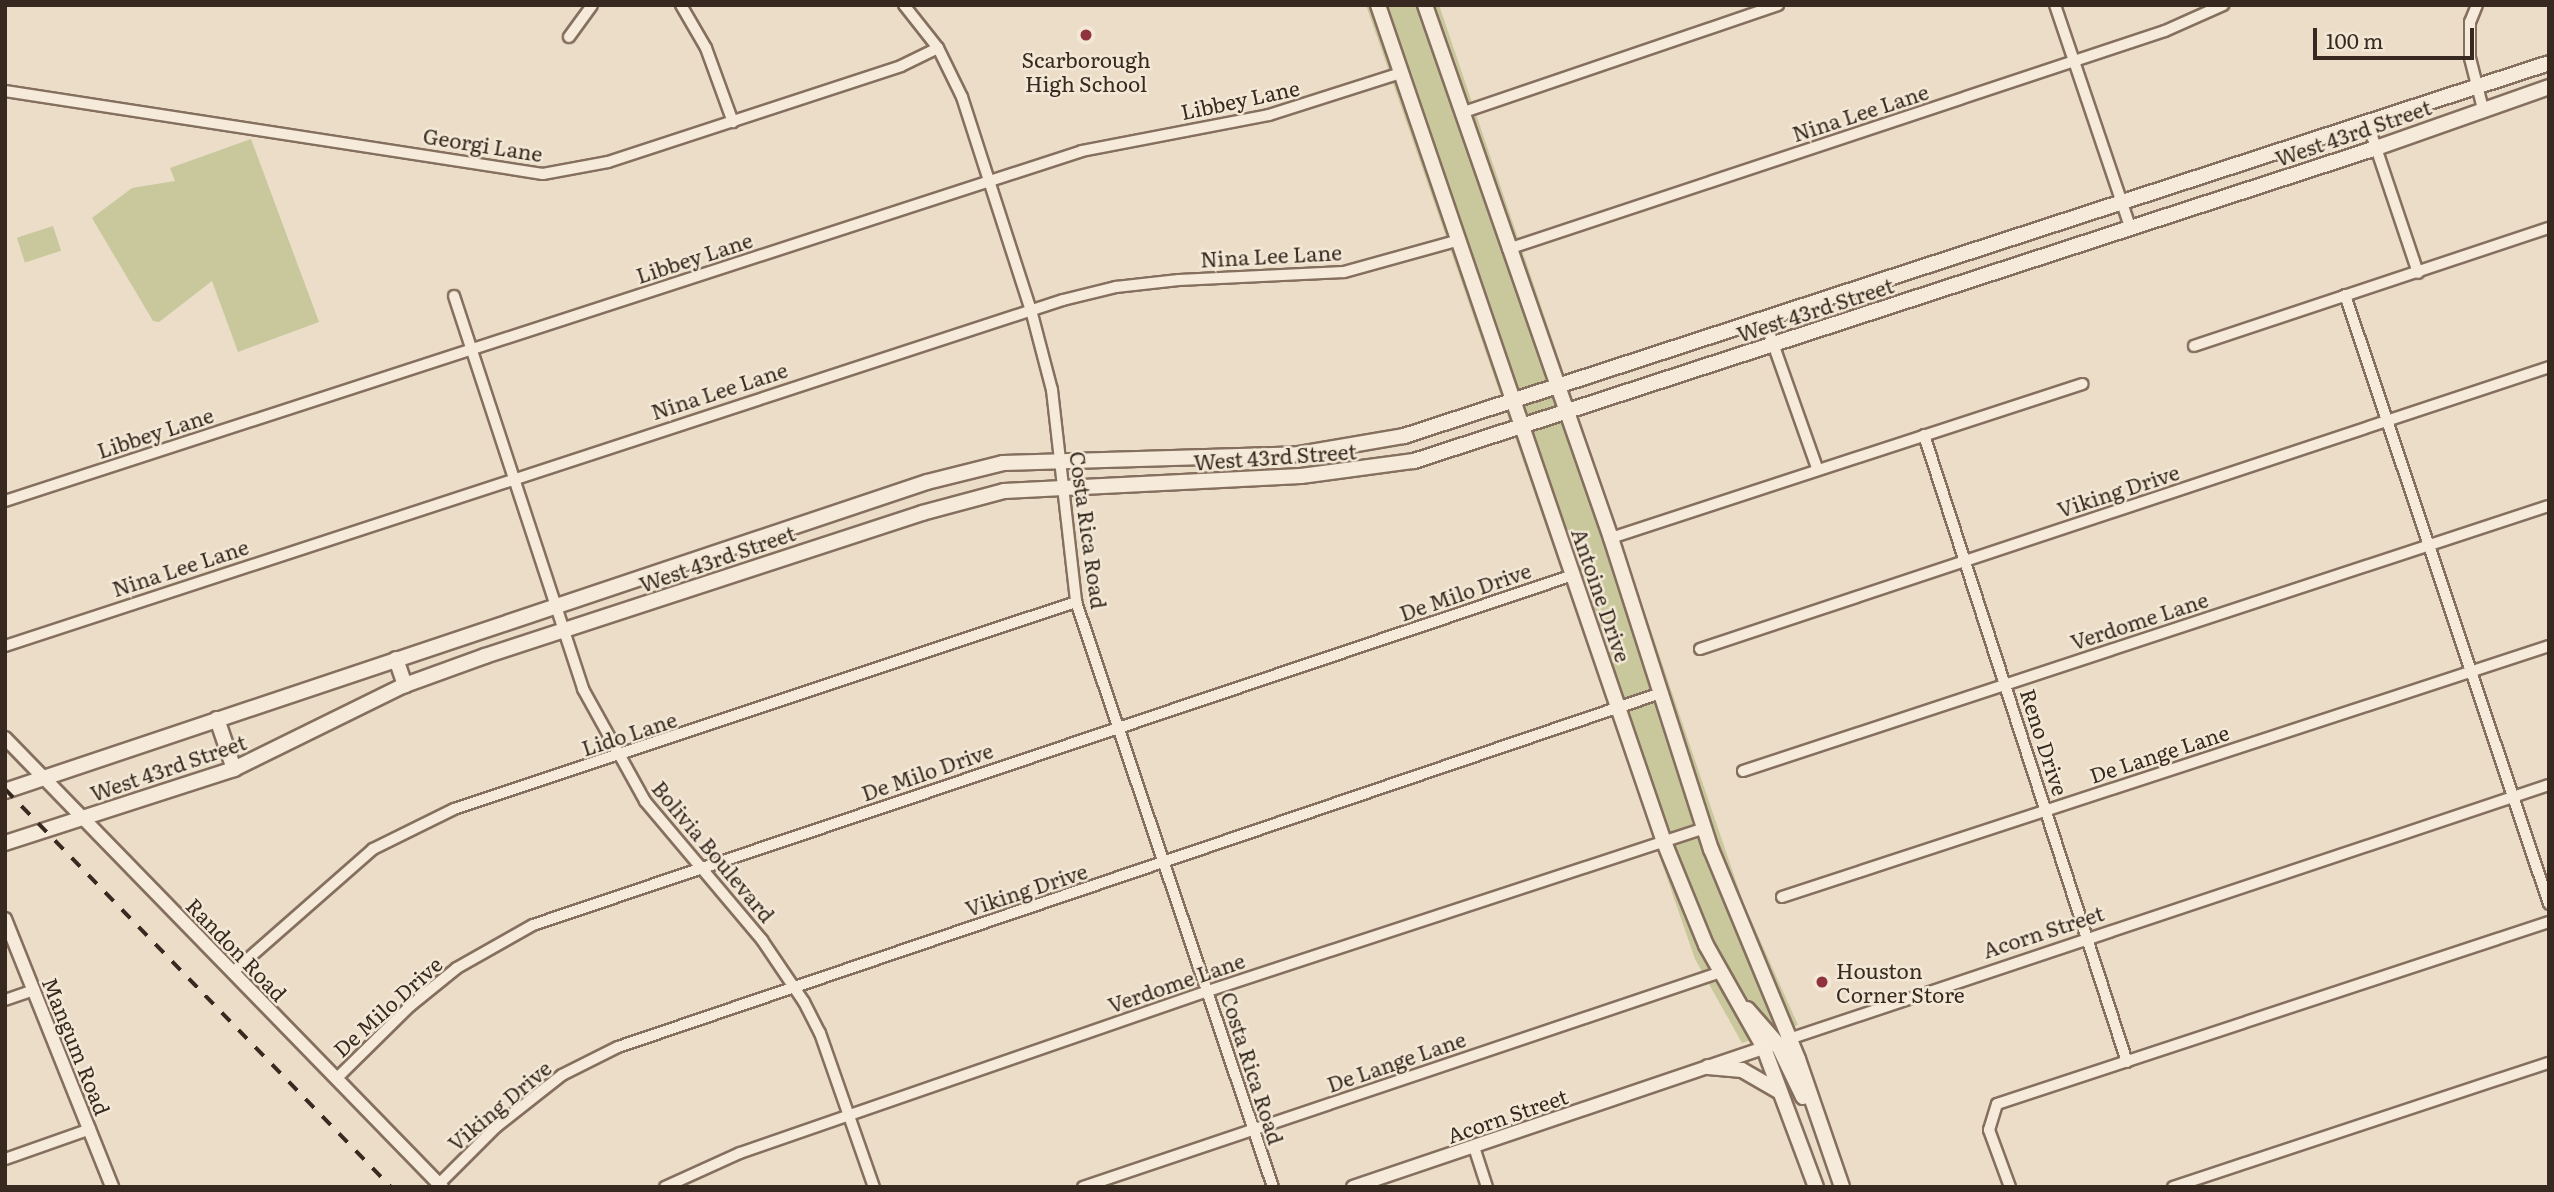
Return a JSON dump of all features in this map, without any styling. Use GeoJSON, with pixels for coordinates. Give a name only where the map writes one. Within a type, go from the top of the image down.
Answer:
{"type":"FeatureCollection","features":[{"type":"Feature","properties":{"kind":"main road","name":"Antoine Drive"},"geometry":{"type":"LineString","coordinates":[[1378,5],[1664,842],[1721,972],[1740,1005],[1754,1013],[1777,1043],[1818,1114],[1842,1187]]}},
{"type":"Feature","properties":{"kind":"main road","name":"Antoine Drive"},"geometry":{"type":"LineString","coordinates":[[1425,5],[1555,387],[1611,538],[1777,1043],[1782,1094],[1816,1187]]}},
{"type":"Feature","properties":{"kind":"main road","name":"West 43rd Street"},"geometry":{"type":"LineString","coordinates":[[5,791],[927,482],[1003,463],[1299,454],[1392,439],[1765,321],[2549,63]]}},
{"type":"Feature","properties":{"kind":"main road","name":"West 43rd Street"},"geometry":{"type":"LineString","coordinates":[[5,843],[234,769],[405,685],[823,544],[968,499],[1061,487],[1301,476],[1414,461],[1522,429],[2376,148],[2549,87]]}},
{"type":"Feature","properties":{"kind":"main road"},"geometry":{"type":"LineString","coordinates":[[1945,262],[1952,286]]}},
{"type":"Feature","properties":{"kind":"main road"},"geometry":{"type":"LineString","coordinates":[[1299,454],[1301,476]]}},
{"type":"Feature","properties":{"kind":"main road"},"geometry":{"type":"LineString","coordinates":[[815,520],[823,544]]}},
{"type":"Feature","properties":{"kind":"main road"},"geometry":{"type":"LineString","coordinates":[[396,659],[405,685]]}},
{"type":"Feature","properties":{"kind":"main road"},"geometry":{"type":"LineString","coordinates":[[217,719],[234,769]]}},
{"type":"Feature","properties":{"kind":"main road"},"geometry":{"type":"LineString","coordinates":[[1708,1067],[1742,1070],[1782,1094]]}},
{"type":"Feature","properties":{"kind":"street"},"geometry":{"type":"LineString","coordinates":[[569,37],[592,5]]}},
{"type":"Feature","properties":{"kind":"street"},"geometry":{"type":"LineString","coordinates":[[681,5],[706,48],[733,121]]}},
{"type":"Feature","properties":{"kind":"street","name":"Costa Rica Road"},"geometry":{"type":"LineString","coordinates":[[904,5],[938,48],[962,97],[1031,310],[1052,390],[1076,602],[1273,1187]]}},
{"type":"Feature","properties":{"kind":"street"},"geometry":{"type":"LineString","coordinates":[[1461,113],[1778,5]]}},
{"type":"Feature","properties":{"kind":"street"},"geometry":{"type":"LineString","coordinates":[[2055,5],[2130,227]]}},
{"type":"Feature","properties":{"kind":"street","name":"Nina Lee Lane"},"geometry":{"type":"LineString","coordinates":[[1508,249],[2165,31],[2223,5]]}},
{"type":"Feature","properties":{"kind":"street"},"geometry":{"type":"LineString","coordinates":[[2477,5],[2470,22],[2470,58],[2483,109]]}},
{"type":"Feature","properties":{"kind":"street","name":"Georgi Lane"},"geometry":{"type":"LineString","coordinates":[[5,91],[543,174],[608,162],[901,66],[938,48]]}},
{"type":"Feature","properties":{"kind":"street","name":"Libbey Lane"},"geometry":{"type":"LineString","coordinates":[[5,501],[1082,150],[1326,100],[1401,73]]}},
{"type":"Feature","properties":{"kind":"street"},"geometry":{"type":"LineString","coordinates":[[2368,124],[2418,273]]}},
{"type":"Feature","properties":{"kind":"street"},"geometry":{"type":"LineString","coordinates":[[2194,346],[2549,228]]}},
{"type":"Feature","properties":{"kind":"street","name":"Nina Lee Lane"},"geometry":{"type":"LineString","coordinates":[[5,646],[513,477],[1031,310],[1116,286],[1344,272],[1459,240]]}},
{"type":"Feature","properties":{"kind":"street"},"geometry":{"type":"LineString","coordinates":[[2344,295],[2549,904]]}},
{"type":"Feature","properties":{"kind":"street","name":"Bolivia Boulevard"},"geometry":{"type":"LineString","coordinates":[[454,296],[583,689],[618,758],[645,801],[703,867],[794,986],[820,1033],[874,1187]]}},
{"type":"Feature","properties":{"kind":"street"},"geometry":{"type":"LineString","coordinates":[[1765,321],[1816,468]]}},
{"type":"Feature","properties":{"kind":"street","name":"Viking Drive"},"geometry":{"type":"LineString","coordinates":[[1700,649],[2549,367]]}},
{"type":"Feature","properties":{"kind":"street"},"geometry":{"type":"LineString","coordinates":[[1611,538],[1816,468],[2082,384]]}},
{"type":"Feature","properties":{"kind":"street","name":"Reno Drive"},"geometry":{"type":"LineString","coordinates":[[1924,435],[2048,810],[2126,1062]]}},
{"type":"Feature","properties":{"kind":"street","name":"Verdome Lane"},"geometry":{"type":"LineString","coordinates":[[1743,771],[2548,506]]}},
{"type":"Feature","properties":{"kind":"street","name":"De Milo Drive"},"geometry":{"type":"LineString","coordinates":[[336,1079],[410,1006],[468,962],[534,925],[1573,575]]}},
{"type":"Feature","properties":{"kind":"street","name":"Lido Lane"},"geometry":{"type":"LineString","coordinates":[[233,972],[373,849],[454,809],[618,758],[1076,602]]}},
{"type":"Feature","properties":{"kind":"street","name":"De Lange Lane"},"geometry":{"type":"LineString","coordinates":[[1782,897],[2549,646]]}},
{"type":"Feature","properties":{"kind":"street","name":"Viking Drive"},"geometry":{"type":"LineString","coordinates":[[440,1185],[496,1127],[562,1075],[618,1047],[1661,693]]}},
{"type":"Feature","properties":{"kind":"street","name":"Randon Road"},"geometry":{"type":"LineString","coordinates":[[5,738],[440,1185]]}},
{"type":"Feature","properties":{"kind":"street","name":"Acorn Street"},"geometry":{"type":"LineString","coordinates":[[1353,1187],[2087,936],[2549,785]]}},
{"type":"Feature","properties":{"kind":"street","name":"Verdome Lane"},"geometry":{"type":"LineString","coordinates":[[665,1187],[697,1169],[1208,991],[1705,828]]}},
{"type":"Feature","properties":{"kind":"street","name":"Mangum Road"},"geometry":{"type":"LineString","coordinates":[[5,919],[112,1187]]}},
{"type":"Feature","properties":{"kind":"street"},"geometry":{"type":"LineString","coordinates":[[2010,1187],[1989,1129],[1997,1104],[2549,922]]}},
{"type":"Feature","properties":{"kind":"street","name":"De Lange Lane"},"geometry":{"type":"LineString","coordinates":[[1083,1187],[1721,972]]}},
{"type":"Feature","properties":{"kind":"street"},"geometry":{"type":"LineString","coordinates":[[5,1000],[34,990]]}},
{"type":"Feature","properties":{"kind":"street"},"geometry":{"type":"LineString","coordinates":[[2173,1187],[2549,1063]]}},
{"type":"Feature","properties":{"kind":"street"},"geometry":{"type":"LineString","coordinates":[[5,1159],[90,1129]]}},
{"type":"Feature","properties":{"kind":"street"},"geometry":{"type":"LineString","coordinates":[[1474,1146],[1487,1187]]}},
{"type":"Feature","properties":{"kind":"green space"},"geometry":{"type":"Polygon","coordinates":[[[1366,5],[1439,5],[1743,902],[1798,1025],[1742,1043],[1695,959],[1366,5]]]}},
{"type":"Feature","properties":{"kind":"green space"},"geometry":{"type":"Polygon","coordinates":[[[251,139],[319,322],[238,352],[212,281],[159,322],[153,321],[92,218],[132,188],[175,181],[170,168],[251,139]]]}},
{"type":"Feature","properties":{"kind":"green space"},"geometry":{"type":"Polygon","coordinates":[[[53,226],[61,251],[25,262],[17,238],[53,226]]]}},
{"type":"Feature","properties":{"kind":"railway"},"geometry":{"type":"LineString","coordinates":[[5,789],[391,1187]]}},
{"type":"Feature","properties":{"kind":"place","name":"Scarborough High School"},"geometry":{"type":"Point","coordinates":[1086,35]}},
{"type":"Feature","properties":{"kind":"place","name":"Houston Corner Store"},"geometry":{"type":"Point","coordinates":[1822,982]}}]}
